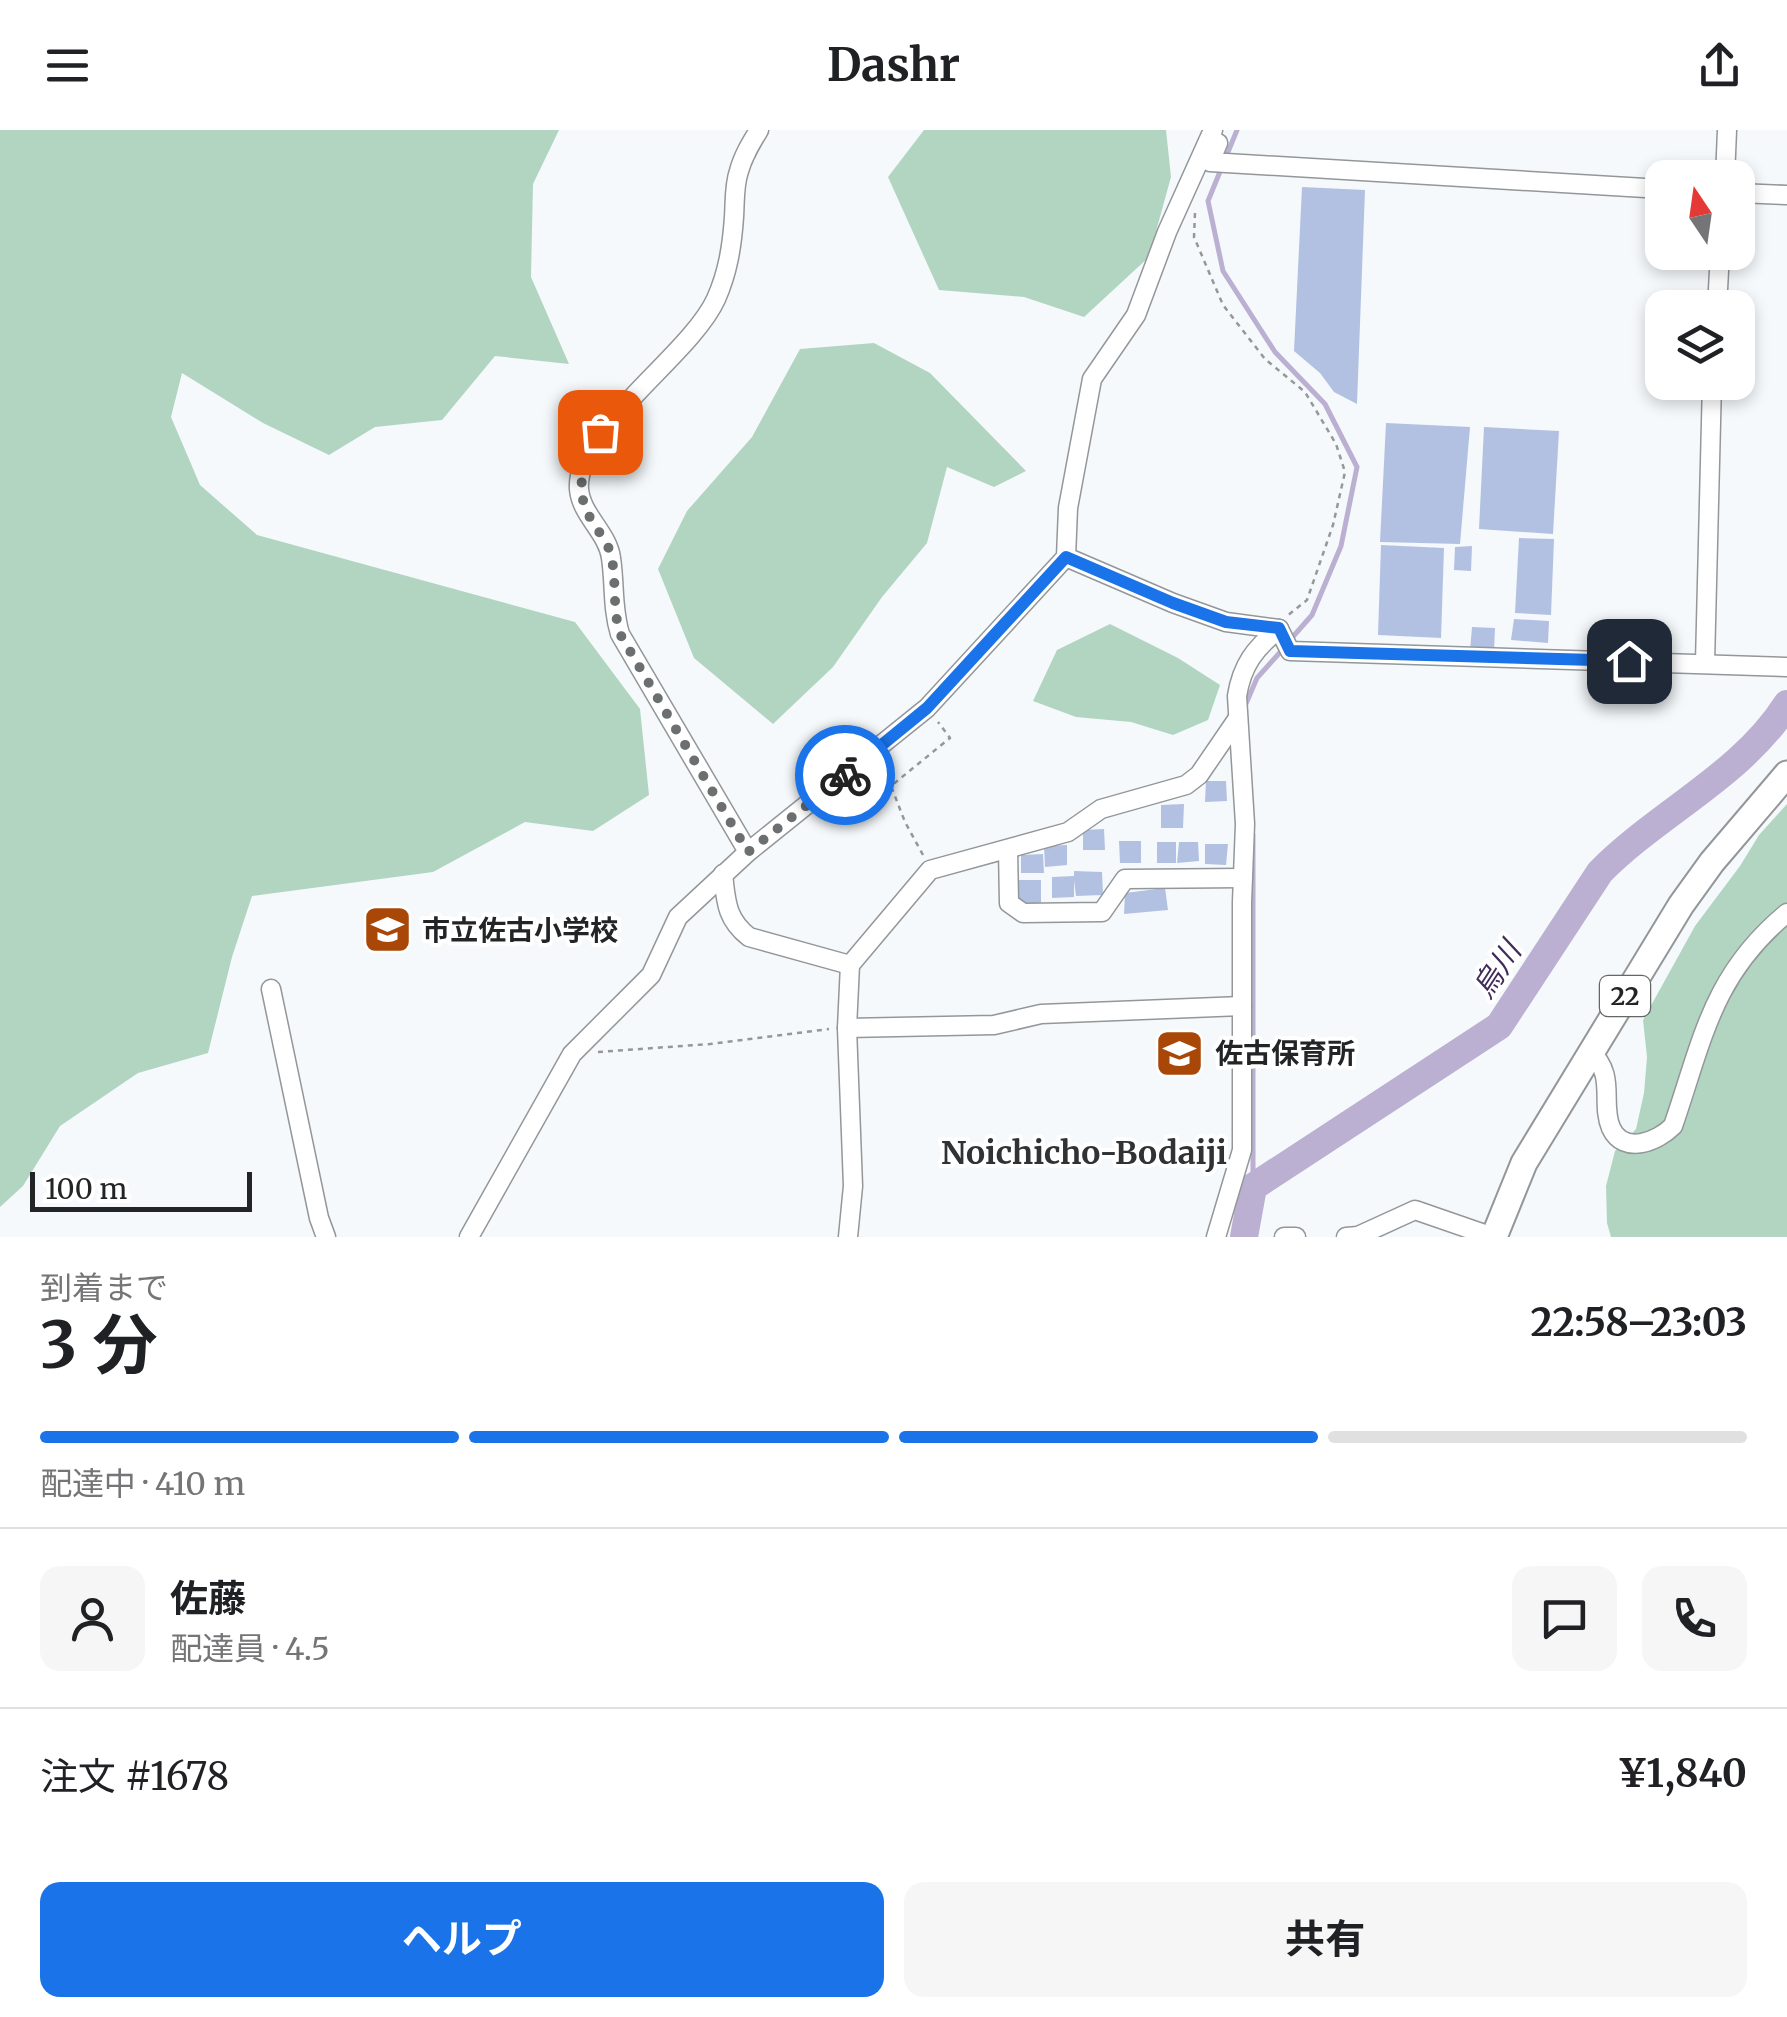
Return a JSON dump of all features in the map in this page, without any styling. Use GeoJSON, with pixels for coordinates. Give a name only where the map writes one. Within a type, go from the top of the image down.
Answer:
{"type":"FeatureCollection","features":[{"type":"Feature","properties":{"kind":"main road","name":"22"},"geometry":{"type":"LineString","coordinates":[[1494,1237],[1524,1163],[1590,1051],[1692,891],[1787,774]]}},
{"type":"Feature","properties":{"kind":"street"},"geometry":{"type":"LineString","coordinates":[[748,852],[620,634],[613,612],[611,553],[588,514],[579,488],[585,460],[600,432],[688,340],[713,305],[732,246],[737,175],[759,130]]}},
{"type":"Feature","properties":{"kind":"street"},"geometry":{"type":"LineString","coordinates":[[468,1237],[572,1054],[651,975],[678,917],[748,852],[927,708],[1066,557],[1068,508],[1092,379],[1136,314],[1213,130]]}},
{"type":"Feature","properties":{"kind":"street"},"geometry":{"type":"LineString","coordinates":[[1224,130],[1210,162],[1645,188]]}},
{"type":"Feature","properties":{"kind":"street"},"geometry":{"type":"LineString","coordinates":[[1726,160],[1728,130]]}},
{"type":"Feature","properties":{"kind":"street"},"geometry":{"type":"LineString","coordinates":[[1755,194],[1787,195]]}},
{"type":"Feature","properties":{"kind":"street"},"geometry":{"type":"LineString","coordinates":[[1705,663],[1712,400]]}},
{"type":"Feature","properties":{"kind":"street"},"geometry":{"type":"LineString","coordinates":[[1066,557],[1226,622],[1277,628]]}},
{"type":"Feature","properties":{"kind":"street"},"geometry":{"type":"LineString","coordinates":[[1277,628],[1290,651],[1787,666]]}},
{"type":"Feature","properties":{"kind":"street"},"geometry":{"type":"LineString","coordinates":[[1216,1237],[1242,1150],[1245,824],[1238,718],[1240,676],[1256,648],[1277,628]]}},
{"type":"Feature","properties":{"kind":"street"},"geometry":{"type":"LineString","coordinates":[[848,1237],[853,1186],[850,965],[930,870],[1068,832],[1102,809],[1186,785],[1199,775],[1238,718]]}},
{"type":"Feature","properties":{"kind":"street"},"geometry":{"type":"LineString","coordinates":[[1008,849],[1009,903],[1023,913],[1102,912],[1125,879],[1243,878]]}},
{"type":"Feature","properties":{"kind":"street"},"geometry":{"type":"LineString","coordinates":[[724,874],[726,909],[736,927],[749,936],[850,965]]}},
{"type":"Feature","properties":{"kind":"street"},"geometry":{"type":"LineString","coordinates":[[1590,1051],[1601,1061],[1610,1126],[1621,1140],[1658,1141],[1673,1126],[1717,996],[1741,958],[1787,913]]}},
{"type":"Feature","properties":{"kind":"street"},"geometry":{"type":"LineString","coordinates":[[271,990],[326,1237]]}},
{"type":"Feature","properties":{"kind":"street"},"geometry":{"type":"LineString","coordinates":[[848,1028],[994,1025],[1041,1014],[1242,1006]]}},
{"type":"Feature","properties":{"kind":"street"},"geometry":{"type":"LineString","coordinates":[[1346,1237],[1358,1236],[1415,1210],[1494,1237]]}},
{"type":"Feature","properties":{"kind":"street"},"geometry":{"type":"LineString","coordinates":[[1284,1237],[1296,1237]]}},
{"type":"Feature","properties":{"kind":"path"},"geometry":{"type":"LineString","coordinates":[[1195,212],[1194,238],[1223,304],[1265,359],[1306,392],[1336,444],[1344,472],[1333,526],[1307,600],[1277,628]]}},
{"type":"Feature","properties":{"kind":"path"},"geometry":{"type":"LineString","coordinates":[[927,708],[950,738],[891,786],[930,870]]}},
{"type":"Feature","properties":{"kind":"path"},"geometry":{"type":"LineString","coordinates":[[572,1054],[848,1028]]}},
{"type":"Feature","properties":{"kind":"green space"},"geometry":{"type":"Polygon","coordinates":[[[0,130],[559,130],[533,184],[531,277],[569,364],[495,356],[442,420],[375,427],[329,455],[263,423],[182,373],[171,417],[200,485],[257,535],[575,622],[640,709],[649,795],[593,831],[525,822],[433,872],[252,896],[208,1053],[138,1073],[60,1126],[23,1186],[0,1207],[0,130]]]}},
{"type":"Feature","properties":{"kind":"green space"},"geometry":{"type":"Polygon","coordinates":[[[924,130],[1166,130],[1171,177],[1149,257],[1084,317],[1024,297],[939,290],[888,177],[924,130]]]}},
{"type":"Feature","properties":{"kind":"green space"},"geometry":{"type":"Polygon","coordinates":[[[874,343],[930,373],[1026,471],[994,487],[947,467],[927,543],[882,597],[833,667],[773,724],[694,658],[658,569],[687,511],[752,437],[800,349],[874,343]]]}},
{"type":"Feature","properties":{"kind":"green space"},"geometry":{"type":"Polygon","coordinates":[[[1110,624],[1178,658],[1220,685],[1208,720],[1173,735],[1131,722],[1076,717],[1033,701],[1057,650],[1110,624]]]}},
{"type":"Feature","properties":{"kind":"green space"},"geometry":{"type":"Polygon","coordinates":[[[1787,804],[1787,1237],[1611,1237],[1606,1186],[1615,1151],[1636,1129],[1647,1057],[1643,1020],[1695,926],[1759,835],[1787,804]]]}},
{"type":"Feature","properties":{"kind":"building"},"geometry":{"type":"Polygon","coordinates":[[[1302,187],[1365,190],[1357,404],[1334,392],[1320,373],[1294,351],[1302,187]]]}},
{"type":"Feature","properties":{"kind":"building"},"geometry":{"type":"Polygon","coordinates":[[[1386,423],[1470,427],[1460,544],[1380,542],[1386,423]]]}},
{"type":"Feature","properties":{"kind":"building"},"geometry":{"type":"Polygon","coordinates":[[[1484,427],[1559,431],[1553,534],[1479,529],[1484,427]]]}},
{"type":"Feature","properties":{"kind":"building"},"geometry":{"type":"Polygon","coordinates":[[[1519,538],[1554,539],[1551,615],[1515,613],[1519,538]]]}},
{"type":"Feature","properties":{"kind":"building"},"geometry":{"type":"Polygon","coordinates":[[[1381,545],[1444,548],[1441,638],[1378,635],[1381,545]]]}},
{"type":"Feature","properties":{"kind":"building"},"geometry":{"type":"Polygon","coordinates":[[[1472,546],[1471,571],[1454,570],[1455,547],[1472,546]]]}},
{"type":"Feature","properties":{"kind":"building"},"geometry":{"type":"Polygon","coordinates":[[[1514,619],[1549,621],[1548,643],[1511,640],[1514,619]]]}},
{"type":"Feature","properties":{"kind":"building"},"geometry":{"type":"Polygon","coordinates":[[[1472,627],[1495,628],[1494,652],[1470,651],[1472,627]]]}},
{"type":"Feature","properties":{"kind":"building"},"geometry":{"type":"Polygon","coordinates":[[[1206,781],[1226,781],[1227,801],[1205,802],[1206,781]]]}},
{"type":"Feature","properties":{"kind":"building"},"geometry":{"type":"Polygon","coordinates":[[[1184,804],[1183,828],[1161,828],[1161,805],[1184,804]]]}},
{"type":"Feature","properties":{"kind":"building"},"geometry":{"type":"Polygon","coordinates":[[[1104,829],[1105,850],[1083,850],[1083,830],[1104,829]]]}},
{"type":"Feature","properties":{"kind":"building"},"geometry":{"type":"Polygon","coordinates":[[[1119,841],[1141,841],[1141,863],[1120,863],[1119,841]]]}},
{"type":"Feature","properties":{"kind":"building"},"geometry":{"type":"Polygon","coordinates":[[[1157,842],[1176,842],[1176,863],[1157,863],[1157,842]]]}},
{"type":"Feature","properties":{"kind":"building"},"geometry":{"type":"Polygon","coordinates":[[[1179,842],[1198,842],[1199,861],[1177,863],[1179,842]]]}},
{"type":"Feature","properties":{"kind":"building"},"geometry":{"type":"Polygon","coordinates":[[[1205,844],[1228,844],[1226,865],[1205,864],[1205,844]]]}},
{"type":"Feature","properties":{"kind":"building"},"geometry":{"type":"Polygon","coordinates":[[[1067,845],[1067,865],[1045,867],[1044,846],[1067,845]]]}},
{"type":"Feature","properties":{"kind":"building"},"geometry":{"type":"Polygon","coordinates":[[[1043,854],[1044,873],[1021,873],[1021,855],[1043,854]]]}},
{"type":"Feature","properties":{"kind":"building"},"geometry":{"type":"Polygon","coordinates":[[[1074,871],[1102,872],[1103,895],[1076,896],[1074,880],[1074,897],[1052,898],[1052,877],[1074,876],[1074,871]]]}},
{"type":"Feature","properties":{"kind":"building"},"geometry":{"type":"Polygon","coordinates":[[[1017,880],[1041,880],[1041,905],[1018,905],[1017,880]]]}},
{"type":"Feature","properties":{"kind":"building"},"geometry":{"type":"Polygon","coordinates":[[[1165,888],[1168,910],[1124,914],[1125,893],[1165,888]]]}},
{"type":"Feature","properties":{"kind":"waterway"},"geometry":{"type":"LineString","coordinates":[[1237,130],[1208,201],[1223,271],[1275,352],[1325,404],[1357,467],[1341,546],[1312,615],[1290,640]]}},
{"type":"Feature","properties":{"kind":"waterway"},"geometry":{"type":"LineString","coordinates":[[1245,706],[1257,678],[1283,649]]}},
{"type":"Feature","properties":{"kind":"waterway","name":"烏川"},"geometry":{"type":"LineString","coordinates":[[1244,1237],[1253,1187],[1499,1026],[1600,872],[1747,752],[1787,704]]}},
{"type":"Feature","properties":{"kind":"waterway"},"geometry":{"type":"LineString","coordinates":[[1253,835],[1253,1187]]}},
{"type":"Feature","properties":{"kind":"way so far"},"geometry":{"type":"LineString","coordinates":[[600,432],[585,460],[579,488],[588,514],[611,553],[613,612],[620,634],[748,852],[845,775]]}},
{"type":"Feature","properties":{"kind":"place","name":"市立佐古小学校"},"geometry":{"type":"Point","coordinates":[387,930]}},
{"type":"Feature","properties":{"kind":"place","name":"佐古保育所"},"geometry":{"type":"Point","coordinates":[1180,1053]}},
{"type":"Feature","properties":{"kind":"district","name":"Noichicho-Bodaiji"},"geometry":{"type":"Point","coordinates":[1084,1153]}},
{"type":"Feature","properties":{"kind":"route"},"geometry":{"type":"LineString","coordinates":[[845,775],[927,708],[1066,557],[1226,622],[1279,628],[1290,651],[1629,661]]}}]}
